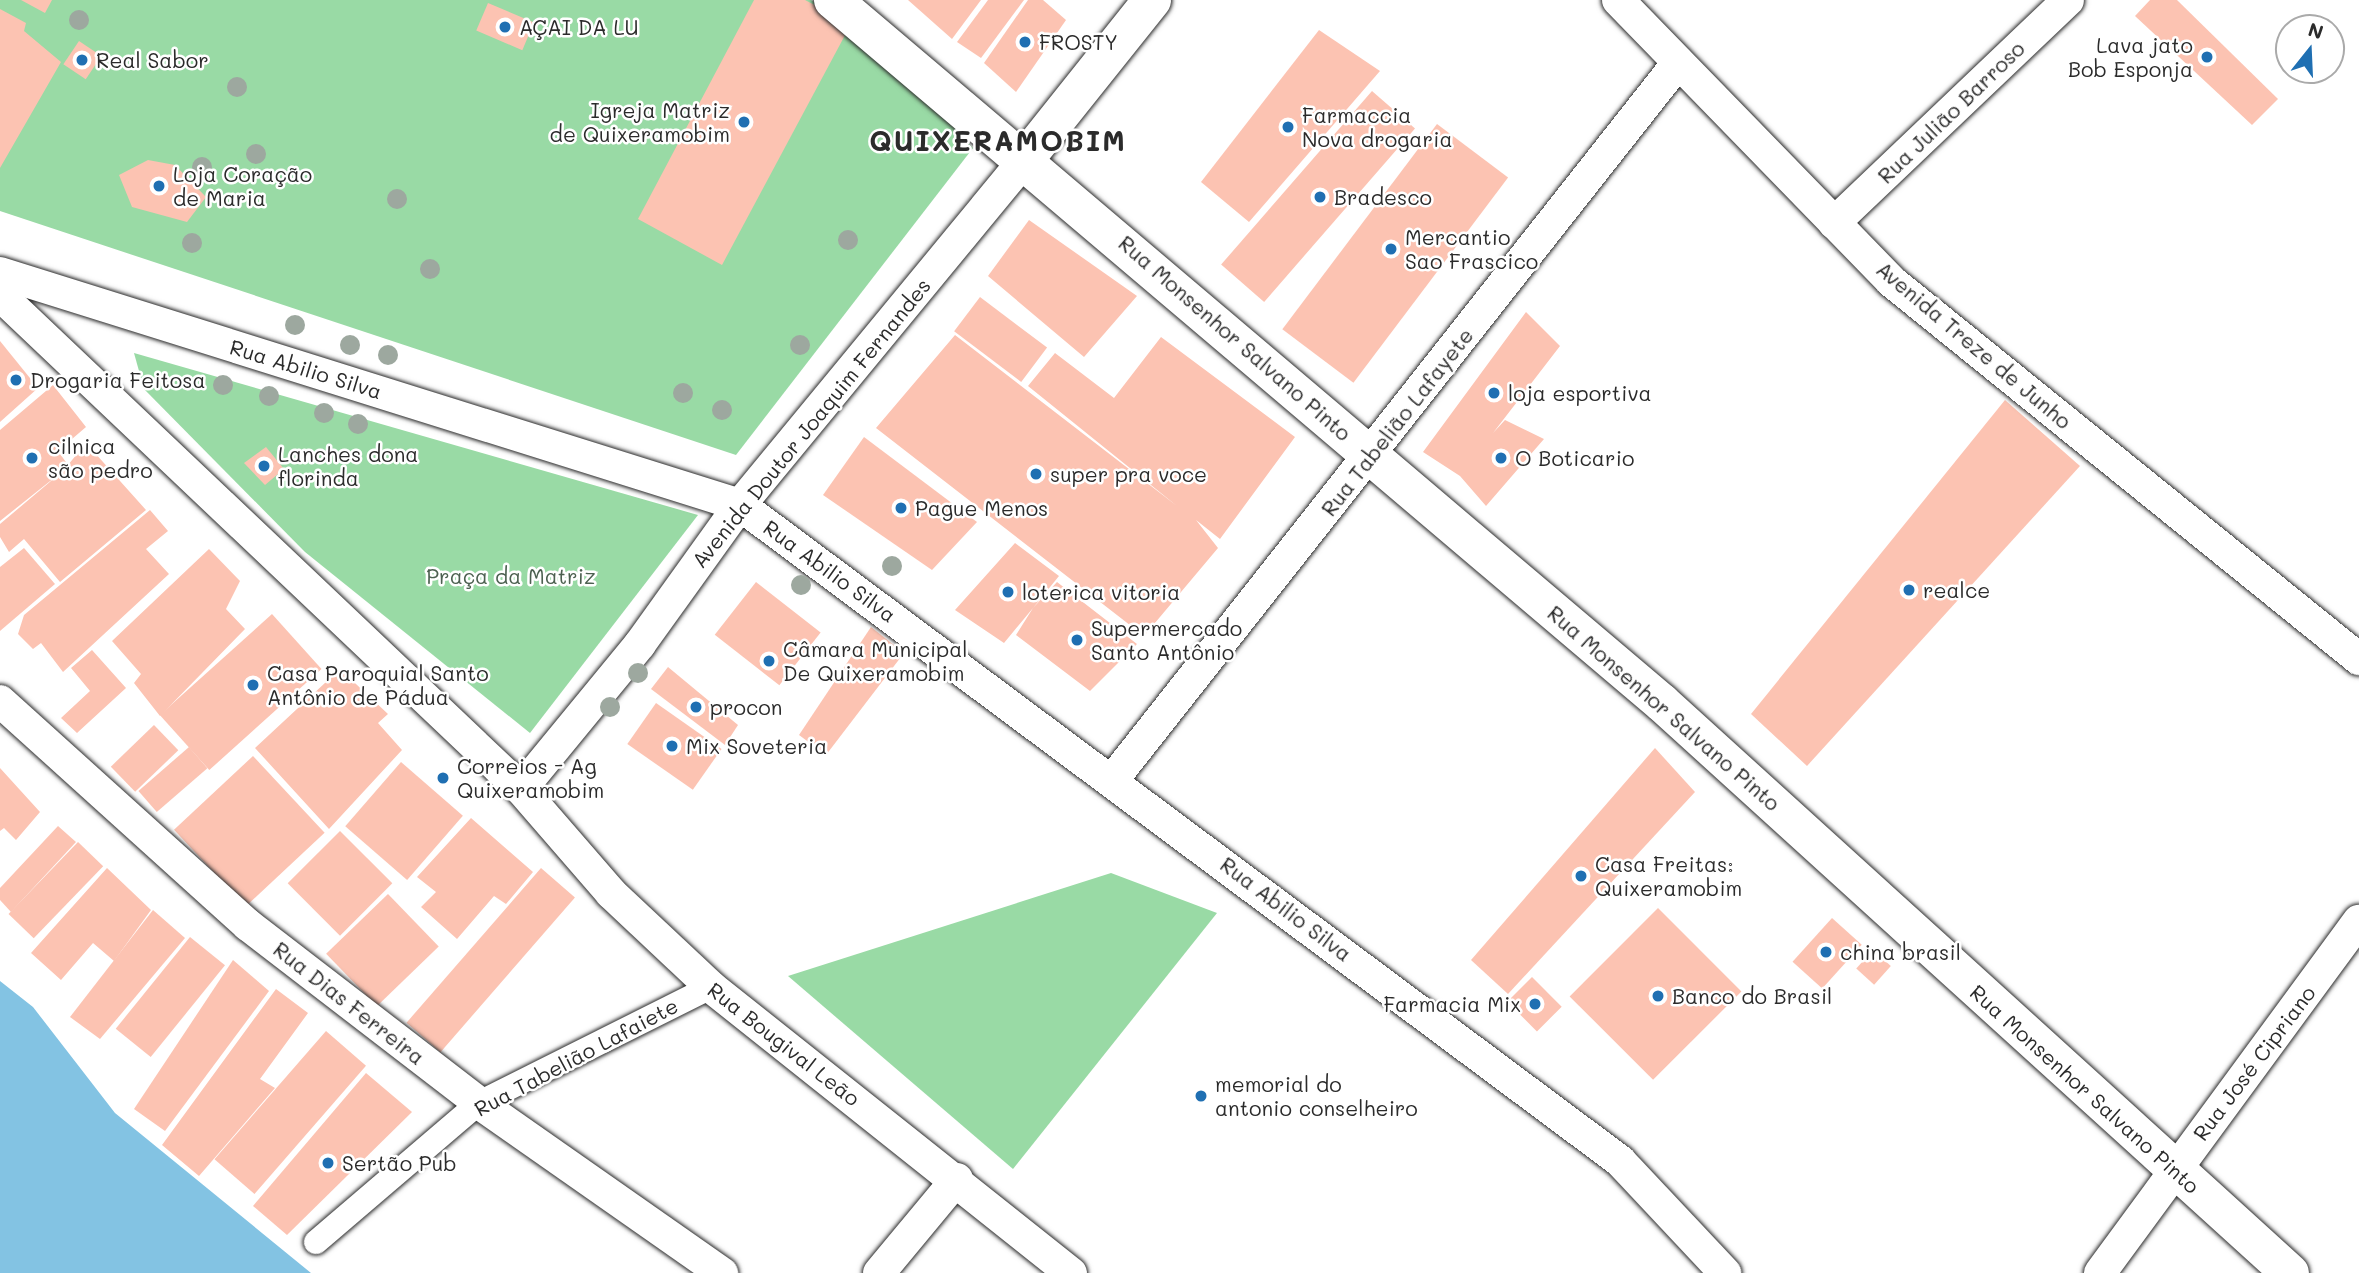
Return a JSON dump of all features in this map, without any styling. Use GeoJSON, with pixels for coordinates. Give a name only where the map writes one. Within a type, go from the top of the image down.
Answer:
{"type":"FeatureCollection","features":[{"type":"Feature","properties":{"kind":"street","name":"Rua Monsenhor Salvano Pinto"},"geometry":{"type":"LineString","coordinates":[[833,0],[1026,158],[1662,703],[2290,1273]]}},
{"type":"Feature","properties":{"kind":"street"},"geometry":{"type":"LineString","coordinates":[[1026,158],[1152,0]]}},
{"type":"Feature","properties":{"kind":"street","name":"Avenida Treze de Junho"},"geometry":{"type":"LineString","coordinates":[[1618,0],[1677,64],[1891,281],[2359,659]]}},
{"type":"Feature","properties":{"kind":"street","name":"Rua Julião Barroso"},"geometry":{"type":"LineString","coordinates":[[1834,223],[2068,0]]}},
{"type":"Feature","properties":{"kind":"street","name":"Rua Tabelião Lafayete"},"geometry":{"type":"LineString","coordinates":[[1114,778],[1372,455],[1677,64]]}},
{"type":"Feature","properties":{"kind":"street","name":"Avenida Doutor Joaquim Fernandes"},"geometry":{"type":"LineString","coordinates":[[521,789],[640,644],[740,505],[1026,158]]}},
{"type":"Feature","properties":{"kind":"street","name":"Rua Abilio Silva"},"geometry":{"type":"LineString","coordinates":[[0,273],[740,505],[1114,778],[1620,1161],[1725,1273]]}},
{"type":"Feature","properties":{"kind":"street","name":"Rua Bougival Leão"},"geometry":{"type":"LineString","coordinates":[[0,295],[521,789],[611,893],[711,987],[957,1179],[1072,1273]]}},
{"type":"Feature","properties":{"kind":"street","name":"Rua Dias Ferreira"},"geometry":{"type":"LineString","coordinates":[[0,701],[248,925],[479,1104],[722,1273]]}},
{"type":"Feature","properties":{"kind":"street","name":"Rua José Cipriano"},"geometry":{"type":"LineString","coordinates":[[2100,1273],[2359,921]]}},
{"type":"Feature","properties":{"kind":"street","name":"Rua Tabelião Lafaiete"},"geometry":{"type":"LineString","coordinates":[[316,1242],[479,1104],[711,987]]}},
{"type":"Feature","properties":{"kind":"street"},"geometry":{"type":"LineString","coordinates":[[879,1273],[957,1179]]}},
{"type":"Feature","properties":{"kind":"green space"},"geometry":{"type":"Polygon","coordinates":[[[0,0],[811,0],[868,32],[973,148],[736,455],[0,211],[0,0]]]}},
{"type":"Feature","properties":{"kind":"green space","name":"Praça da Matriz"},"geometry":{"type":"Polygon","coordinates":[[[134,353],[698,515],[530,733],[305,552],[144,389],[134,353]]]}},
{"type":"Feature","properties":{"kind":"green space"},"geometry":{"type":"Polygon","coordinates":[[[1111,873],[1217,913],[1013,1169],[788,976],[1111,873]]]}},
{"type":"Feature","properties":{"kind":"water"},"geometry":{"type":"Polygon","coordinates":[[[0,981],[33,1007],[115,1113],[311,1273],[0,1273],[0,981]]]}},
{"type":"Feature","properties":{"kind":"building"},"geometry":{"type":"Polygon","coordinates":[[[21,0],[52,0],[45,13],[21,0]]]}},
{"type":"Feature","properties":{"kind":"building","name":"Igreja Matriz de Quixeramobim"},"geometry":{"type":"Polygon","coordinates":[[[754,0],[805,0],[851,24],[722,265],[638,219],[754,0]]]}},
{"type":"Feature","properties":{"kind":"building"},"geometry":{"type":"Polygon","coordinates":[[[908,0],[981,0],[952,39],[908,0]]]}},
{"type":"Feature","properties":{"kind":"building"},"geometry":{"type":"Polygon","coordinates":[[[988,0],[1024,0],[981,58],[957,42],[988,0]]]}},
{"type":"Feature","properties":{"kind":"building","name":"FROSTY"},"geometry":{"type":"Polygon","coordinates":[[[1028,0],[1043,0],[1066,20],[1016,92],[984,63],[1028,0]]]}},
{"type":"Feature","properties":{"kind":"building","name":"Lava jato Bob Esponja"},"geometry":{"type":"Polygon","coordinates":[[[2150,0],[2177,0],[2278,99],[2252,125],[2135,16],[2150,0]]]}},
{"type":"Feature","properties":{"kind":"building","name":"AÇAI DA LU"},"geometry":{"type":"Polygon","coordinates":[[[488,3],[534,23],[522,50],[476,31],[488,3]]]}},
{"type":"Feature","properties":{"kind":"building"},"geometry":{"type":"Polygon","coordinates":[[[0,9],[26,23],[24,31],[61,62],[0,168],[0,9]]]}},
{"type":"Feature","properties":{"kind":"building","name":"Farmaccia Nova drogaria"},"geometry":{"type":"Polygon","coordinates":[[[1319,30],[1380,71],[1249,222],[1201,182],[1319,30]]]}},
{"type":"Feature","properties":{"kind":"building","name":"Real Sabor"},"geometry":{"type":"Polygon","coordinates":[[[79,41],[101,56],[86,79],[63,64],[79,41]]]}},
{"type":"Feature","properties":{"kind":"building","name":"Bradesco"},"geometry":{"type":"Polygon","coordinates":[[[1372,91],[1415,128],[1264,302],[1221,265],[1372,91]]]}},
{"type":"Feature","properties":{"kind":"building","name":"Mercantio Sao Frascico"},"geometry":{"type":"Polygon","coordinates":[[[1437,124],[1508,178],[1353,383],[1282,329],[1437,124]]]}},
{"type":"Feature","properties":{"kind":"building","name":"Loja Coração de Maria"},"geometry":{"type":"Polygon","coordinates":[[[148,160],[175,165],[206,197],[187,222],[132,207],[119,175],[148,160]]]}},
{"type":"Feature","properties":{"kind":"building"},"geometry":{"type":"Polygon","coordinates":[[[1029,220],[1137,296],[1084,357],[988,276],[1029,220]]]}},
{"type":"Feature","properties":{"kind":"building"},"geometry":{"type":"Polygon","coordinates":[[[980,297],[1047,348],[1021,382],[954,331],[980,297]]]}},
{"type":"Feature","properties":{"kind":"building","name":"loja esportiva"},"geometry":{"type":"Polygon","coordinates":[[[1526,312],[1560,346],[1493,433],[1505,420],[1544,439],[1486,506],[1460,476],[1423,452],[1526,312]]]}},
{"type":"Feature","properties":{"kind":"building","name":"super pra voce"},"geometry":{"type":"Polygon","coordinates":[[[955,335],[1177,506],[1028,386],[1055,353],[1114,398],[1161,337],[1295,437],[1220,539],[1196,520],[1218,548],[1144,636],[876,428],[955,335]]]}},
{"type":"Feature","properties":{"kind":"building","name":"Drogaria Feitosa"},"geometry":{"type":"Polygon","coordinates":[[[0,341],[38,388],[0,422],[0,341]]]}},
{"type":"Feature","properties":{"kind":"building"},"geometry":{"type":"Polygon","coordinates":[[[53,385],[86,427],[58,451],[68,465],[86,443],[146,510],[60,582],[24,539],[9,552],[0,537],[0,524],[64,470],[0,521],[0,430],[53,385]]]}},
{"type":"Feature","properties":{"kind":"building","name":"realce"},"geometry":{"type":"Polygon","coordinates":[[[2005,400],[2080,466],[1807,766],[1751,714],[2005,400]]]}},
{"type":"Feature","properties":{"kind":"building","name":"Pague Menos"},"geometry":{"type":"Polygon","coordinates":[[[864,437],[977,522],[932,570],[823,495],[864,437]]]}},
{"type":"Feature","properties":{"kind":"building","name":"Lanches dona florinda"},"geometry":{"type":"Polygon","coordinates":[[[266,447],[284,469],[265,485],[244,463],[266,447]]]}},
{"type":"Feature","properties":{"kind":"building"},"geometry":{"type":"Polygon","coordinates":[[[150,510],[168,531],[146,549],[169,574],[63,672],[41,643],[33,649],[18,634],[24,615],[150,510]]]}},
{"type":"Feature","properties":{"kind":"building","name":"loterica vitoria"},"geometry":{"type":"Polygon","coordinates":[[[1015,543],[1059,576],[1004,643],[955,610],[1015,543]]]}},
{"type":"Feature","properties":{"kind":"building"},"geometry":{"type":"Polygon","coordinates":[[[24,548],[55,584],[0,631],[0,567],[24,548]]]}},
{"type":"Feature","properties":{"kind":"building"},"geometry":{"type":"Polygon","coordinates":[[[209,549],[240,581],[226,609],[245,629],[160,716],[134,683],[141,674],[112,641],[209,549]]]}},
{"type":"Feature","properties":{"kind":"building","name":"Câmara Municipal De Quixeramobim"},"geometry":{"type":"Polygon","coordinates":[[[756,582],[821,632],[779,685],[715,635],[756,582]]]}},
{"type":"Feature","properties":{"kind":"building","name":"Supermercado Santo Antônio"},"geometry":{"type":"Polygon","coordinates":[[[1057,582],[1137,644],[1090,691],[1016,635],[1033,608],[1057,582]]]}},
{"type":"Feature","properties":{"kind":"building","name":"Casa Paroquial Santo Antônio de Pádua"},"geometry":{"type":"Polygon","coordinates":[[[272,614],[322,669],[209,770],[160,715],[272,614]]]}},
{"type":"Feature","properties":{"kind":"building"},"geometry":{"type":"Polygon","coordinates":[[[871,627],[904,653],[826,755],[799,735],[871,627]]]}},
{"type":"Feature","properties":{"kind":"building"},"geometry":{"type":"Polygon","coordinates":[[[92,650],[126,688],[77,733],[61,718],[90,691],[71,668],[92,650]]]}},
{"type":"Feature","properties":{"kind":"building","name":"procon"},"geometry":{"type":"Polygon","coordinates":[[[668,667],[738,725],[725,745],[651,689],[668,667]]]}},
{"type":"Feature","properties":{"kind":"building"},"geometry":{"type":"Polygon","coordinates":[[[340,669],[388,714],[378,723],[402,750],[329,829],[255,748],[340,669]]]}},
{"type":"Feature","properties":{"kind":"building","name":"Mix Soveteria"},"geometry":{"type":"Polygon","coordinates":[[[656,703],[722,749],[693,790],[627,744],[656,703]]]}},
{"type":"Feature","properties":{"kind":"building"},"geometry":{"type":"Polygon","coordinates":[[[154,725],[178,750],[135,792],[111,767],[154,725]]]}},
{"type":"Feature","properties":{"kind":"building"},"geometry":{"type":"Polygon","coordinates":[[[189,747],[207,768],[157,812],[138,791],[189,747]]]}},
{"type":"Feature","properties":{"kind":"building","name":"Casa Freitas: Quixeramobim"},"geometry":{"type":"Polygon","coordinates":[[[1655,748],[1695,792],[1508,994],[1471,960],[1655,748]]]}},
{"type":"Feature","properties":{"kind":"building"},"geometry":{"type":"Polygon","coordinates":[[[253,756],[325,833],[246,906],[174,830],[253,756]]]}},
{"type":"Feature","properties":{"kind":"building"},"geometry":{"type":"Polygon","coordinates":[[[401,762],[463,816],[407,880],[345,826],[401,762]]]}},
{"type":"Feature","properties":{"kind":"building"},"geometry":{"type":"Polygon","coordinates":[[[0,768],[40,812],[16,840],[4,828],[0,831],[0,768]]]}},
{"type":"Feature","properties":{"kind":"building"},"geometry":{"type":"Polygon","coordinates":[[[471,818],[533,872],[506,904],[494,896],[457,939],[421,907],[436,892],[417,877],[471,818]]]}},
{"type":"Feature","properties":{"kind":"building"},"geometry":{"type":"Polygon","coordinates":[[[58,826],[76,842],[11,912],[0,900],[0,888],[58,826]]]}},
{"type":"Feature","properties":{"kind":"building"},"geometry":{"type":"Polygon","coordinates":[[[340,831],[392,883],[340,936],[288,883],[340,831]]]}},
{"type":"Feature","properties":{"kind":"building"},"geometry":{"type":"Polygon","coordinates":[[[78,842],[103,866],[34,938],[9,914],[78,842]]]}},
{"type":"Feature","properties":{"kind":"building"},"geometry":{"type":"Polygon","coordinates":[[[107,868],[151,910],[114,961],[93,943],[61,980],[31,953],[107,868]]]}},
{"type":"Feature","properties":{"kind":"building"},"geometry":{"type":"Polygon","coordinates":[[[541,868],[575,898],[440,1052],[407,1023],[541,868]]]}},
{"type":"Feature","properties":{"kind":"building"},"geometry":{"type":"Polygon","coordinates":[[[388,894],[439,947],[377,1006],[326,954],[388,894]]]}},
{"type":"Feature","properties":{"kind":"building","name":"Banco do Brasil"},"geometry":{"type":"Polygon","coordinates":[[[1658,908],[1741,991],[1653,1080],[1570,996],[1658,908]]]}},
{"type":"Feature","properties":{"kind":"building"},"geometry":{"type":"Polygon","coordinates":[[[153,910],[185,938],[100,1039],[70,1017],[153,910]]]}},
{"type":"Feature","properties":{"kind":"building","name":"china brasil"},"geometry":{"type":"Polygon","coordinates":[[[1832,918],[1862,945],[1822,989],[1793,962],[1832,918]]]}},
{"type":"Feature","properties":{"kind":"building"},"geometry":{"type":"Polygon","coordinates":[[[190,937],[225,965],[151,1057],[116,1029],[190,937]]]}},
{"type":"Feature","properties":{"kind":"building"},"geometry":{"type":"Polygon","coordinates":[[[1873,950],[1891,966],[1874,985],[1856,969],[1873,950]]]}},
{"type":"Feature","properties":{"kind":"building"},"geometry":{"type":"Polygon","coordinates":[[[233,960],[269,991],[165,1131],[134,1109],[233,960]]]}},
{"type":"Feature","properties":{"kind":"building","name":"Farmacia Mix"},"geometry":{"type":"Polygon","coordinates":[[[1532,977],[1562,1007],[1537,1031],[1507,1002],[1532,977]]]}},
{"type":"Feature","properties":{"kind":"building"},"geometry":{"type":"Polygon","coordinates":[[[276,989],[308,1013],[260,1079],[275,1088],[199,1176],[162,1145],[276,989]]]}},
{"type":"Feature","properties":{"kind":"building"},"geometry":{"type":"Polygon","coordinates":[[[326,1031],[366,1066],[254,1194],[214,1159],[326,1031]]]}},
{"type":"Feature","properties":{"kind":"building","name":"Sertão Pub"},"geometry":{"type":"Polygon","coordinates":[[[366,1073],[412,1112],[287,1235],[253,1206],[366,1073]]]}},
{"type":"Feature","properties":{"kind":"place","name":"AÇAI DA LU"},"geometry":{"type":"Point","coordinates":[505,27]}},
{"type":"Feature","properties":{"kind":"place","name":"FROSTY"},"geometry":{"type":"Point","coordinates":[1025,42]}},
{"type":"Feature","properties":{"kind":"place","name":"Lava jato Bob Esponja"},"geometry":{"type":"Point","coordinates":[2207,57]}},
{"type":"Feature","properties":{"kind":"place","name":"Real Sabor"},"geometry":{"type":"Point","coordinates":[82,60]}},
{"type":"Feature","properties":{"kind":"place","name":"Igreja Matriz de Quixeramobim"},"geometry":{"type":"Point","coordinates":[744,122]}},
{"type":"Feature","properties":{"kind":"place","name":"Farmaccia Nova drogaria"},"geometry":{"type":"Point","coordinates":[1288,127]}},
{"type":"Feature","properties":{"kind":"place","name":"Loja Coração de Maria"},"geometry":{"type":"Point","coordinates":[159,186]}},
{"type":"Feature","properties":{"kind":"place","name":"Bradesco"},"geometry":{"type":"Point","coordinates":[1320,197]}},
{"type":"Feature","properties":{"kind":"place","name":"Mercantio Sao Frascico"},"geometry":{"type":"Point","coordinates":[1391,249]}},
{"type":"Feature","properties":{"kind":"place","name":"Drogaria Feitosa"},"geometry":{"type":"Point","coordinates":[16,380]}},
{"type":"Feature","properties":{"kind":"place","name":"loja esportiva"},"geometry":{"type":"Point","coordinates":[1494,393]}},
{"type":"Feature","properties":{"kind":"place","name":"cilnica são pedro"},"geometry":{"type":"Point","coordinates":[32,458]}},
{"type":"Feature","properties":{"kind":"place","name":"O Boticario"},"geometry":{"type":"Point","coordinates":[1501,458]}},
{"type":"Feature","properties":{"kind":"place","name":"Lanches dona florinda"},"geometry":{"type":"Point","coordinates":[264,466]}},
{"type":"Feature","properties":{"kind":"place","name":"super pra voce"},"geometry":{"type":"Point","coordinates":[1036,474]}},
{"type":"Feature","properties":{"kind":"place","name":"Pague Menos"},"geometry":{"type":"Point","coordinates":[901,508]}},
{"type":"Feature","properties":{"kind":"place","name":"realce"},"geometry":{"type":"Point","coordinates":[1909,590]}},
{"type":"Feature","properties":{"kind":"place","name":"loterica vitoria"},"geometry":{"type":"Point","coordinates":[1008,592]}},
{"type":"Feature","properties":{"kind":"place","name":"Supermercado Santo Antônio"},"geometry":{"type":"Point","coordinates":[1077,640]}},
{"type":"Feature","properties":{"kind":"place","name":"Câmara Municipal De Quixeramobim"},"geometry":{"type":"Point","coordinates":[769,661]}},
{"type":"Feature","properties":{"kind":"place","name":"Casa Paroquial Santo Antônio de Pádua"},"geometry":{"type":"Point","coordinates":[253,685]}},
{"type":"Feature","properties":{"kind":"place","name":"procon"},"geometry":{"type":"Point","coordinates":[696,707]}},
{"type":"Feature","properties":{"kind":"place","name":"Mix Soveteria"},"geometry":{"type":"Point","coordinates":[672,746]}},
{"type":"Feature","properties":{"kind":"place","name":"Correios - Ag Quixeramobim"},"geometry":{"type":"Point","coordinates":[443,778]}},
{"type":"Feature","properties":{"kind":"place","name":"Casa Freitas: Quixeramobim"},"geometry":{"type":"Point","coordinates":[1581,876]}},
{"type":"Feature","properties":{"kind":"place","name":"china brasil"},"geometry":{"type":"Point","coordinates":[1826,952]}},
{"type":"Feature","properties":{"kind":"place","name":"Banco do Brasil"},"geometry":{"type":"Point","coordinates":[1658,996]}},
{"type":"Feature","properties":{"kind":"place","name":"Farmacia Mix"},"geometry":{"type":"Point","coordinates":[1535,1004]}},
{"type":"Feature","properties":{"kind":"place","name":"memorial do antonio conselheiro"},"geometry":{"type":"Point","coordinates":[1201,1096]}},
{"type":"Feature","properties":{"kind":"place","name":"Sertão Pub"},"geometry":{"type":"Point","coordinates":[328,1163]}},
{"type":"Feature","properties":{"kind":"district","name":"QUIXERAMOBIM"},"geometry":{"type":"Point","coordinates":[998,140]}}]}
